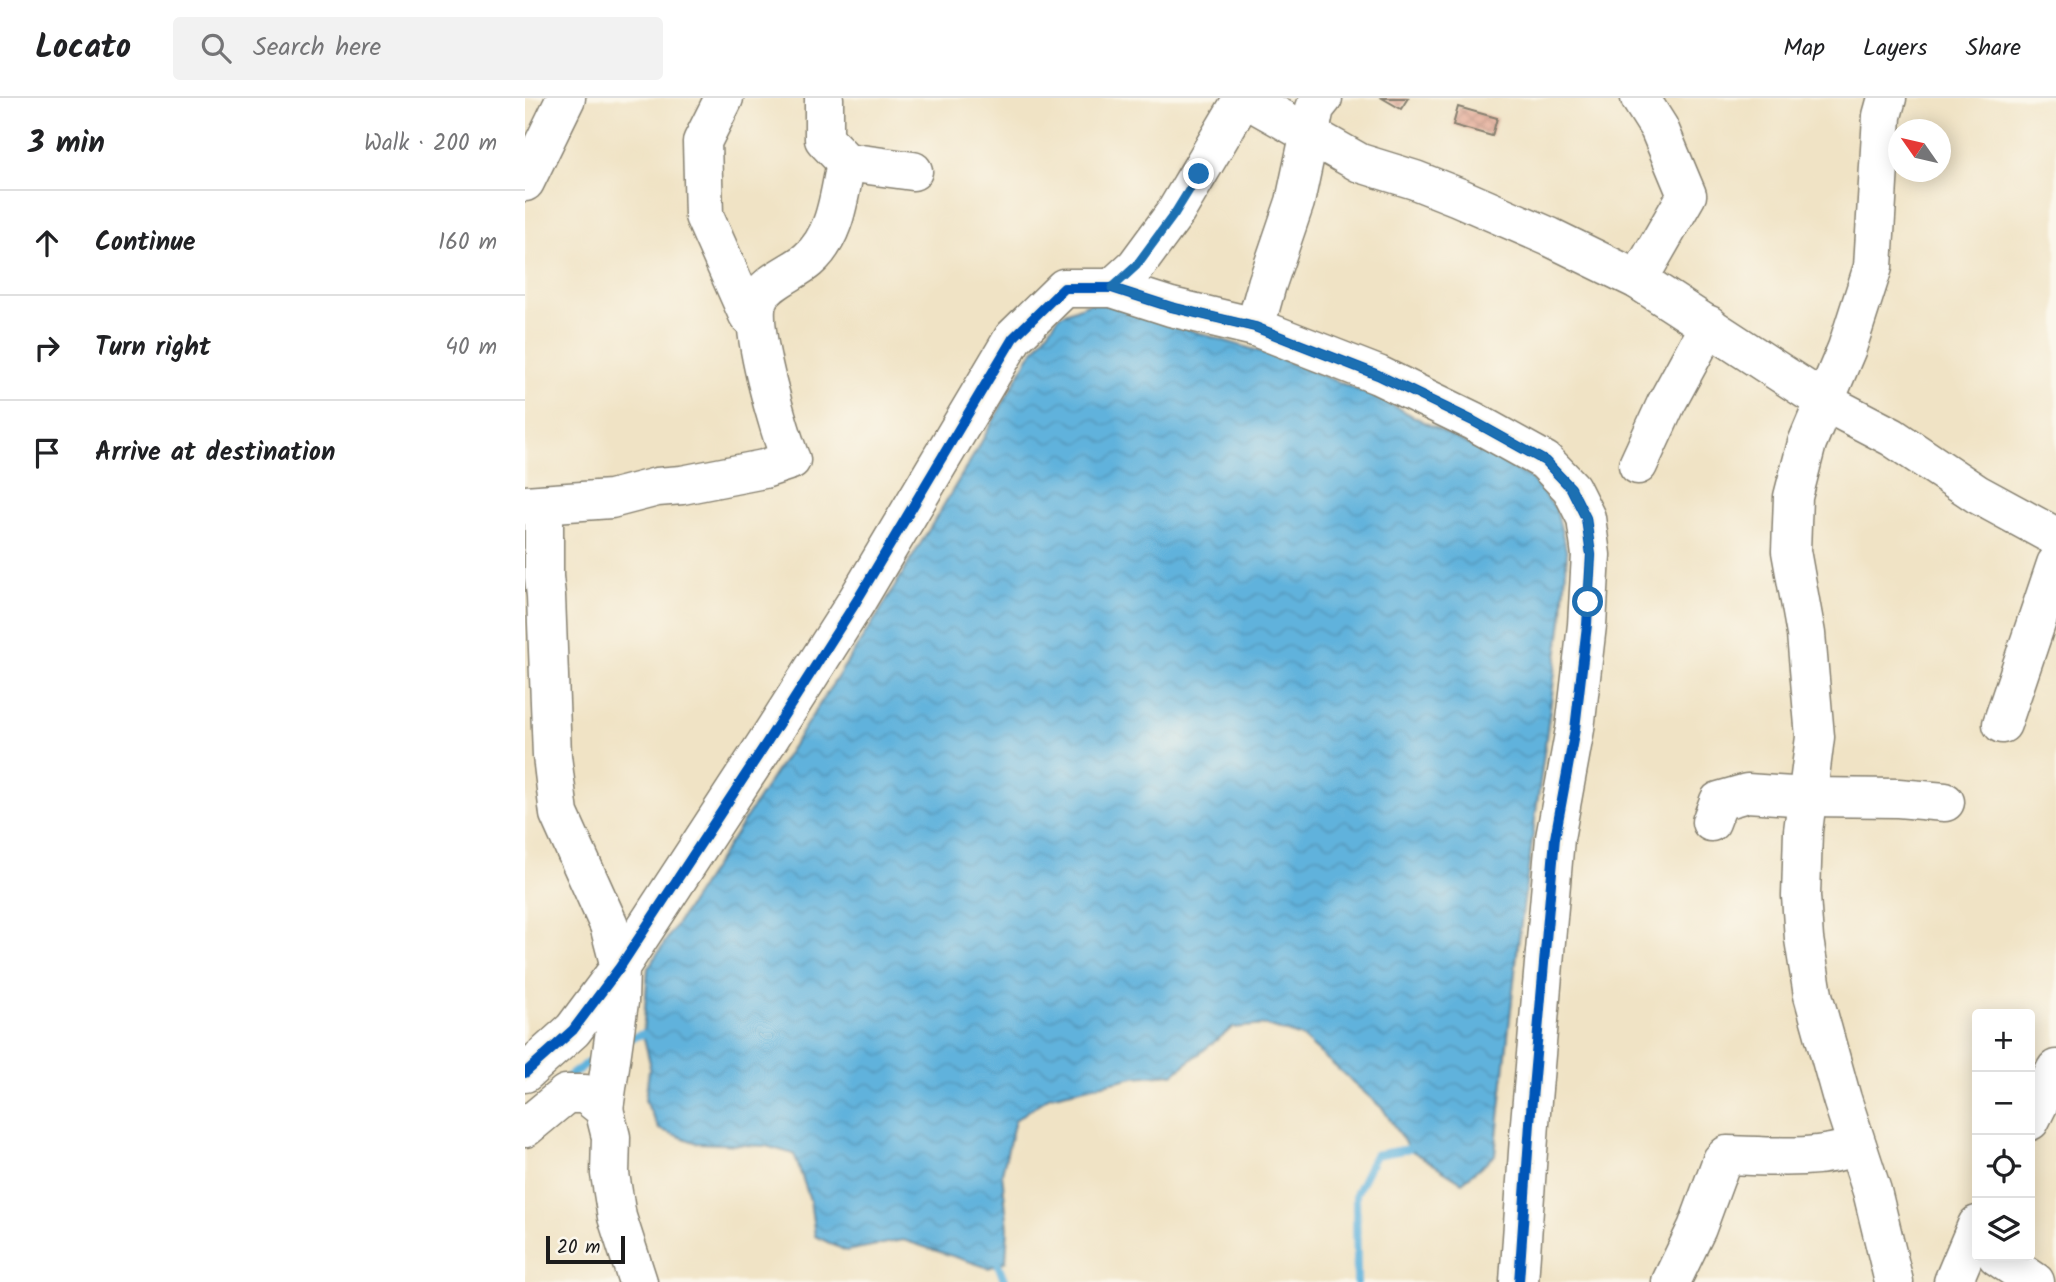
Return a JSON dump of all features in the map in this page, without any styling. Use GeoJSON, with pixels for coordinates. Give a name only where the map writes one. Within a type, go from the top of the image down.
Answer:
{"type":"FeatureCollection","features":[{"type":"Feature","properties":{"kind":"street"},"geometry":{"type":"LineString","coordinates":[[525,182],[565,98]]}},
{"type":"Feature","properties":{"kind":"street"},"geometry":{"type":"LineString","coordinates":[[723,98],[702,142],[704,216],[748,316],[755,320]]}},
{"type":"Feature","properties":{"kind":"street"},"geometry":{"type":"LineString","coordinates":[[824,98],[824,139],[846,162],[913,170]]}},
{"type":"Feature","properties":{"kind":"street"},"geometry":{"type":"LineString","coordinates":[[1112,288],[1136,266],[1175,213],[1244,98],[1360,163],[1458,197],[1551,237],[1638,281],[1825,402],[1892,438],[1977,494],[2056,537]]}},
{"type":"Feature","properties":{"kind":"street"},"geometry":{"type":"LineString","coordinates":[[1255,327],[1296,202],[1315,108],[1323,98]]}},
{"type":"Feature","properties":{"kind":"street"},"geometry":{"type":"LineString","coordinates":[[1638,281],[1687,195],[1660,128],[1640,98]]}},
{"type":"Feature","properties":{"kind":"street"},"geometry":{"type":"LineString","coordinates":[[1887,98],[1882,116],[1873,267],[1847,348],[1807,443],[1793,497],[1791,551],[1805,634],[1815,737],[1804,831],[1801,896],[1804,940],[1813,995],[1842,1099],[1872,1191],[1894,1282]]}},
{"type":"Feature","properties":{"kind":"street"},"geometry":{"type":"LineString","coordinates":[[638,1282],[617,1217],[610,1174],[611,1137],[604,1109],[619,1002],[620,967],[609,925],[559,814],[552,756],[546,596],[535,504],[611,499],[657,486],[682,485],[764,470],[791,460],[782,440],[770,393],[755,320],[757,300],[768,287],[809,259],[826,236],[835,217],[846,162]]}},
{"type":"Feature","properties":{"kind":"street"},"geometry":{"type":"LineString","coordinates":[[525,1073],[573,1030],[620,967],[856,602],[1013,338],[1064,288],[1112,288],[1171,307],[1255,327],[1378,375],[1473,421],[1545,461],[1571,488],[1586,518],[1591,555],[1587,625],[1575,729],[1555,838],[1519,1282]]}},
{"type":"Feature","properties":{"kind":"street"},"geometry":{"type":"LineString","coordinates":[[1638,465],[1666,404],[1709,325]]}},
{"type":"Feature","properties":{"kind":"street"},"geometry":{"type":"LineString","coordinates":[[2002,724],[2056,564]]}},
{"type":"Feature","properties":{"kind":"street"},"geometry":{"type":"LineString","coordinates":[[1711,821],[1719,801],[1747,793],[1945,802]]}},
{"type":"Feature","properties":{"kind":"street"},"geometry":{"type":"LineString","coordinates":[[2035,1111],[2056,1069]]}},
{"type":"Feature","properties":{"kind":"street"},"geometry":{"type":"LineString","coordinates":[[525,1128],[566,1094],[585,1094],[604,1109]]}},
{"type":"Feature","properties":{"kind":"street"},"geometry":{"type":"LineString","coordinates":[[1671,1282],[1697,1228],[1722,1160],[1727,1154],[1795,1157],[1857,1146]]}},
{"type":"Feature","properties":{"kind":"street"},"geometry":{"type":"LineString","coordinates":[[1953,1282],[1972,1254]]}},
{"type":"Feature","properties":{"kind":"street"},"geometry":{"type":"LineString","coordinates":[[2008,1261],[2035,1282]]}},
{"type":"Feature","properties":{"kind":"water"},"geometry":{"type":"Polygon","coordinates":[[[1095,301],[1271,355],[1378,398],[1530,477],[1556,509],[1567,553],[1563,613],[1518,945],[1495,1155],[1462,1182],[1409,1149],[1383,1109],[1302,1037],[1264,1025],[1232,1028],[1173,1074],[1134,1077],[1050,1096],[1015,1120],[1002,1173],[1008,1227],[1006,1261],[989,1268],[903,1240],[846,1251],[815,1236],[810,1200],[794,1154],[766,1146],[697,1143],[659,1129],[645,1100],[650,1063],[643,1034],[648,968],[877,616],[978,448],[1027,360],[1060,315],[1095,301]]]}},
{"type":"Feature","properties":{"kind":"building"},"geometry":{"type":"Polygon","coordinates":[[[1382,98],[1408,98],[1401,109],[1382,98]]]}},
{"type":"Feature","properties":{"kind":"building"},"geometry":{"type":"Polygon","coordinates":[[[1458,107],[1497,118],[1492,136],[1453,125],[1458,107]]]}},
{"type":"Feature","properties":{"kind":"waterway"},"geometry":{"type":"LineString","coordinates":[[624,1040],[643,1034]]}},
{"type":"Feature","properties":{"kind":"waterway"},"geometry":{"type":"LineString","coordinates":[[563,1081],[598,1055]]}},
{"type":"Feature","properties":{"kind":"waterway"},"geometry":{"type":"LineString","coordinates":[[1357,1282],[1356,1194],[1375,1155],[1409,1149]]}},
{"type":"Feature","properties":{"kind":"waterway"},"geometry":{"type":"LineString","coordinates":[[998,1264],[1005,1282]]}},
{"type":"Feature","properties":{"kind":"cycle path"},"geometry":{"type":"LineString","coordinates":[[525,1073],[573,1030],[620,967],[856,602],[1013,338],[1064,288],[1112,288],[1171,307],[1255,327],[1378,375],[1473,421],[1545,461],[1571,488],[1586,518],[1591,555],[1587,625],[1575,729],[1555,838],[1519,1282]]}},
{"type":"Feature","properties":{"kind":"route"},"geometry":{"type":"LineString","coordinates":[[1199,174],[1175,213],[1136,266],[1112,288],[1171,307],[1255,327],[1378,375],[1473,421],[1545,461],[1571,488],[1586,518],[1591,555],[1588,602]]}}]}
